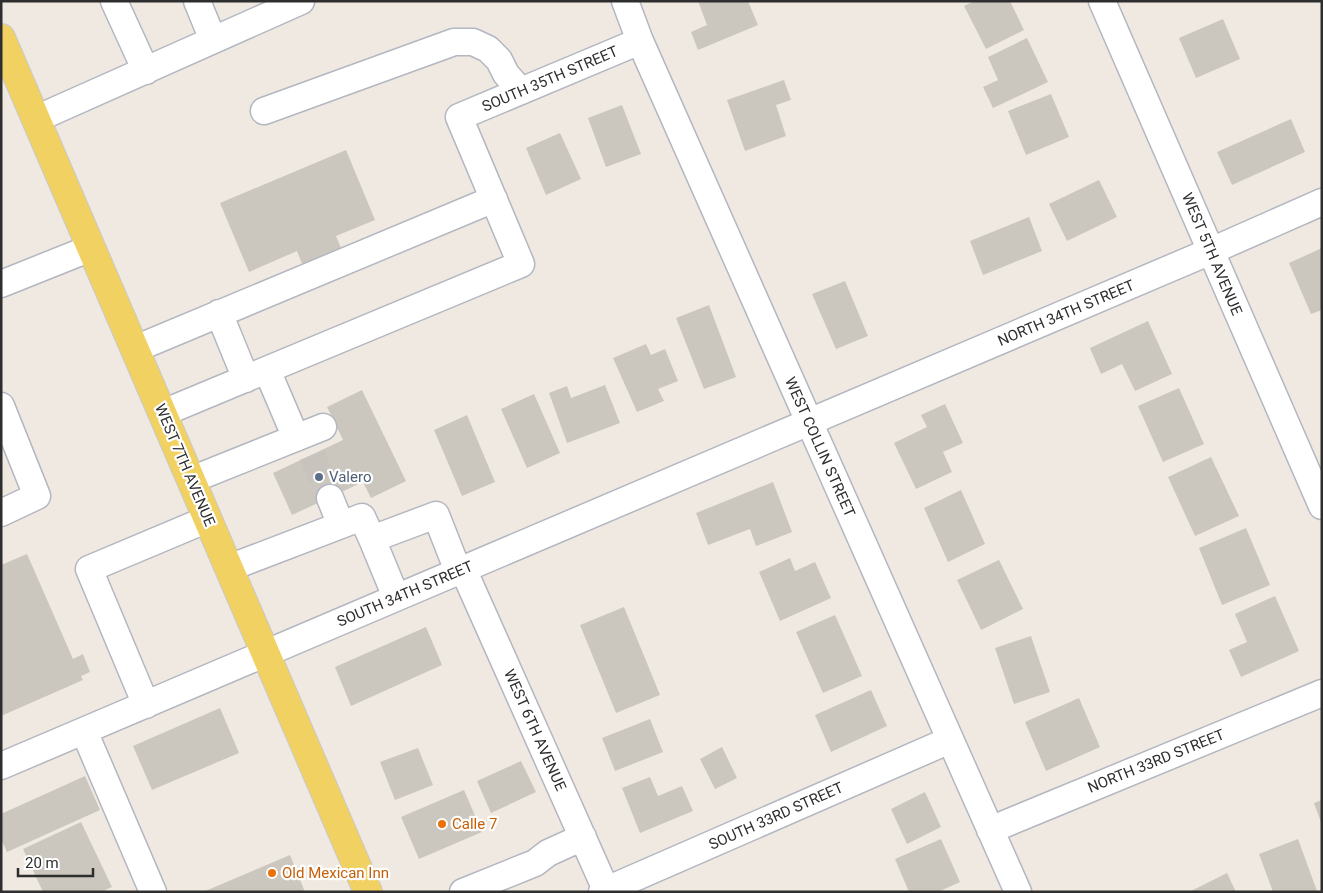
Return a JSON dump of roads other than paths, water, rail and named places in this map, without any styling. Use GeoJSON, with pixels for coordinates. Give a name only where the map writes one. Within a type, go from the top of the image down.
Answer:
{"type":"FeatureCollection","features":[{"type":"Feature","properties":{"kind":"main road","name":"WEST 7TH AVENUE"},"geometry":{"type":"LineString","coordinates":[[1,38],[368,892]]}},
{"type":"Feature","properties":{"kind":"street"},"geometry":{"type":"LineString","coordinates":[[114,1],[146,71]]}},
{"type":"Feature","properties":{"kind":"street"},"geometry":{"type":"LineString","coordinates":[[197,1],[213,40]]}},
{"type":"Feature","properties":{"kind":"street"},"geometry":{"type":"LineString","coordinates":[[36,119],[300,1]]}},
{"type":"Feature","properties":{"kind":"street","name":"WEST COLLIN STREET"},"geometry":{"type":"LineString","coordinates":[[625,1],[640,40],[1018,892]]}},
{"type":"Feature","properties":{"kind":"street","name":"WEST 5TH AVENUE"},"geometry":{"type":"LineString","coordinates":[[1102,1],[1322,506]]}},
{"type":"Feature","properties":{"kind":"street","name":"SOUTH 35TH STREET"},"geometry":{"type":"LineString","coordinates":[[494,199],[459,118],[640,40]]}},
{"type":"Feature","properties":{"kind":"street"},"geometry":{"type":"LineString","coordinates":[[264,111],[454,42],[473,42],[488,49],[499,60],[506,74],[521,91]]}},
{"type":"Feature","properties":{"kind":"street"},"geometry":{"type":"LineString","coordinates":[[135,349],[494,199],[521,264],[163,414]]}},
{"type":"Feature","properties":{"kind":"street","name":"NORTH 34TH STREET"},"geometry":{"type":"LineString","coordinates":[[809,422],[1322,202]]}},
{"type":"Feature","properties":{"kind":"street"},"geometry":{"type":"LineString","coordinates":[[1,284],[91,248]]}},
{"type":"Feature","properties":{"kind":"street"},"geometry":{"type":"LineString","coordinates":[[191,480],[309,439],[257,374],[220,313]]}},
{"type":"Feature","properties":{"kind":"street"},"geometry":{"type":"LineString","coordinates":[[1,406],[37,496],[1,513]]}},
{"type":"Feature","properties":{"kind":"street","name":"SOUTH 34TH STREET"},"geometry":{"type":"LineString","coordinates":[[1,766],[809,422]]}},
{"type":"Feature","properties":{"kind":"street"},"geometry":{"type":"LineString","coordinates":[[330,498],[341,525]]}},
{"type":"Feature","properties":{"kind":"street","name":"WEST 6TH AVENUE"},"geometry":{"type":"LineString","coordinates":[[372,539],[436,515],[583,837],[605,891]]}},
{"type":"Feature","properties":{"kind":"street"},"geometry":{"type":"LineString","coordinates":[[229,568],[362,517],[396,598]]}},
{"type":"Feature","properties":{"kind":"street"},"geometry":{"type":"LineString","coordinates":[[146,705],[89,570],[208,519]]}},
{"type":"Feature","properties":{"kind":"street","name":"NORTH 33RD STREET"},"geometry":{"type":"LineString","coordinates":[[990,830],[1322,693]]}},
{"type":"Feature","properties":{"kind":"street"},"geometry":{"type":"LineString","coordinates":[[84,731],[153,892]]}},
{"type":"Feature","properties":{"kind":"street","name":"SOUTH 33RD STREET"},"geometry":{"type":"LineString","coordinates":[[605,891],[950,740]]}},
{"type":"Feature","properties":{"kind":"street"},"geometry":{"type":"LineString","coordinates":[[463,892],[535,863],[548,853],[583,837]]}},
{"type":"Feature","properties":{"kind":"tunnel"},"geometry":{"type":"LineString","coordinates":[[312,455],[330,498]]}},
{"type":"Feature","properties":{"kind":"place","name":"Valero"},"geometry":{"type":"Point","coordinates":[319,477]}},
{"type":"Feature","properties":{"kind":"place","name":"Calle 7"},"geometry":{"type":"Point","coordinates":[442,824]}},
{"type":"Feature","properties":{"kind":"place","name":"Old Mexican Inn"},"geometry":{"type":"Point","coordinates":[272,873]}}]}
